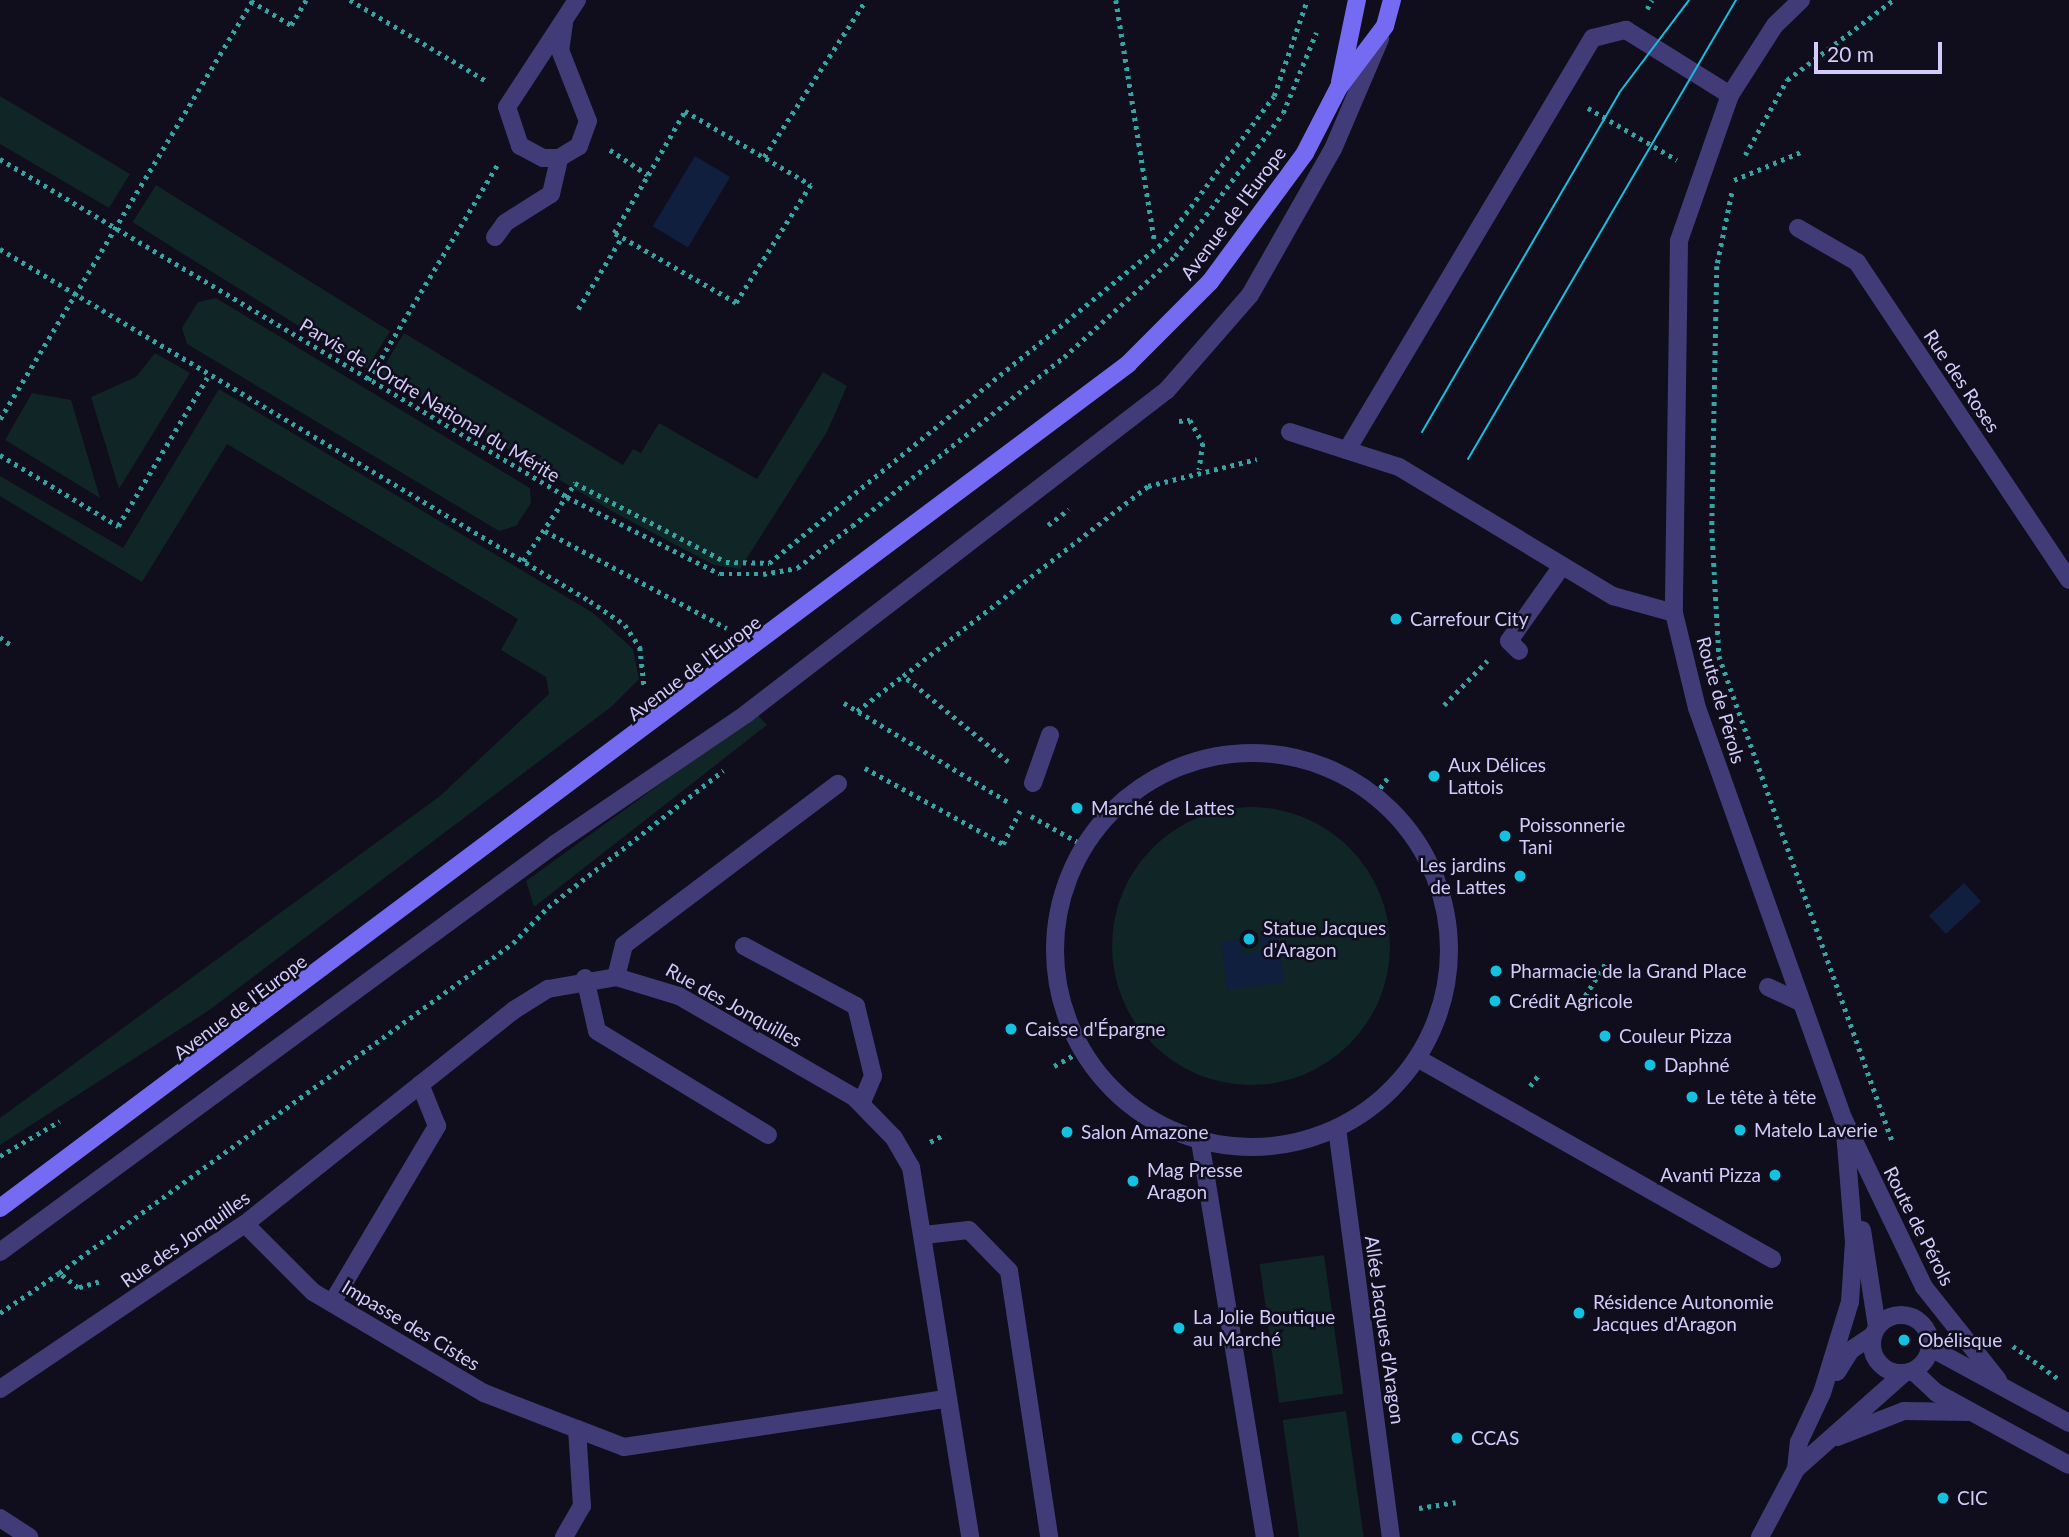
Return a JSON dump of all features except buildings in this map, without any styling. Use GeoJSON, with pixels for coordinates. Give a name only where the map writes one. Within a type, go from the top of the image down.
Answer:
{"type":"FeatureCollection","features":[{"type":"Feature","properties":{"kind":"main road","name":"Avenue de l'Europe"},"geometry":{"type":"LineString","coordinates":[[1339,87],[1357,0]]}},
{"type":"Feature","properties":{"kind":"main road","name":"Avenue de l'Europe"},"geometry":{"type":"LineString","coordinates":[[0,1208],[1128,364],[1210,282],[1305,153],[1339,87],[1385,26],[1392,0]]}},
{"type":"Feature","properties":{"kind":"street"},"geometry":{"type":"LineString","coordinates":[[559,158],[520,146],[507,107],[577,0]]}},
{"type":"Feature","properties":{"kind":"street","name":"Route de Pérols"},"geometry":{"type":"LineString","coordinates":[[1801,0],[1775,25],[1730,95],[1679,241],[1674,613],[1697,708],[1843,1118],[1924,1287],[1998,1380]]}},
{"type":"Feature","properties":{"kind":"street"},"geometry":{"type":"LineString","coordinates":[[495,237],[505,223],[551,194],[559,158],[585,136],[588,121],[561,50],[564,23]]}},
{"type":"Feature","properties":{"kind":"street"},"geometry":{"type":"LineString","coordinates":[[0,1252],[555,844],[746,714],[1167,390],[1250,295],[1333,149],[1385,26]]}},
{"type":"Feature","properties":{"kind":"street"},"geometry":{"type":"LineString","coordinates":[[1347,450],[1593,38],[1626,30],[1730,95]]}},
{"type":"Feature","properties":{"kind":"street","name":"Rue des Roses"},"geometry":{"type":"LineString","coordinates":[[1798,228],[1857,261],[2069,580]]}},
{"type":"Feature","properties":{"kind":"street"},"geometry":{"type":"LineString","coordinates":[[1290,432],[1399,467],[1613,596],[1674,613]]}},
{"type":"Feature","properties":{"kind":"street"},"geometry":{"type":"LineString","coordinates":[[1518,651],[1509,641],[1562,566]]}},
{"type":"Feature","properties":{"kind":"street"},"geometry":{"type":"LineString","coordinates":[[1033,783],[1050,735]]}},
{"type":"Feature","properties":{"kind":"street"},"geometry":{"type":"LineString","coordinates":[[1274,754],[1314,764],[1374,795],[1409,829],[1433,872],[1447,918],[1448,967],[1441,1003],[1417,1058],[1382,1098],[1337,1128],[1282,1144],[1200,1141],[1143,1116],[1098,1075],[1083,1050],[1067,1022],[1053,962],[1059,901],[1083,845],[1119,803],[1154,779],[1218,755],[1274,754]]}},
{"type":"Feature","properties":{"kind":"street"},"geometry":{"type":"LineString","coordinates":[[616,977],[624,945],[838,784]]}},
{"type":"Feature","properties":{"kind":"street"},"geometry":{"type":"LineString","coordinates":[[744,946],[856,1006],[873,1076],[861,1104]]}},
{"type":"Feature","properties":{"kind":"street","name":"Rue des Jonquilles"},"geometry":{"type":"LineString","coordinates":[[0,1389],[145,1294],[245,1224],[514,1010],[548,989],[585,978],[616,977],[679,996],[861,1104],[894,1138],[911,1167],[924,1235],[945,1399],[970,1537]]}},
{"type":"Feature","properties":{"kind":"street"},"geometry":{"type":"LineString","coordinates":[[585,978],[597,1031],[768,1135]]}},
{"type":"Feature","properties":{"kind":"street"},"geometry":{"type":"LineString","coordinates":[[1768,987],[1800,1003]]}},
{"type":"Feature","properties":{"kind":"street"},"geometry":{"type":"LineString","coordinates":[[1417,1058],[1772,1259]]}},
{"type":"Feature","properties":{"kind":"street"},"geometry":{"type":"LineString","coordinates":[[332,1303],[437,1126],[420,1084]]}},
{"type":"Feature","properties":{"kind":"street"},"geometry":{"type":"LineString","coordinates":[[1843,1118],[1878,1362],[1909,1372],[2069,1465]]}},
{"type":"Feature","properties":{"kind":"street","name":"Allée Jacques d'Aragon"},"geometry":{"type":"LineString","coordinates":[[1337,1128],[1391,1537]]}},
{"type":"Feature","properties":{"kind":"street"},"geometry":{"type":"LineString","coordinates":[[1200,1141],[1265,1537]]}},
{"type":"Feature","properties":{"kind":"street"},"geometry":{"type":"LineString","coordinates":[[1796,1469],[1799,1442],[1822,1393],[1850,1302],[1851,1182]]}},
{"type":"Feature","properties":{"kind":"street","name":"Impasse des Cistes"},"geometry":{"type":"LineString","coordinates":[[245,1224],[290,1274],[332,1303],[484,1393],[624,1447],[945,1399]]}},
{"type":"Feature","properties":{"kind":"street"},"geometry":{"type":"LineString","coordinates":[[924,1235],[969,1230],[1009,1271],[1049,1537]]}},
{"type":"Feature","properties":{"kind":"street"},"geometry":{"type":"LineString","coordinates":[[1760,1537],[1796,1469],[1909,1372],[1931,1343],[1924,1287]]}},
{"type":"Feature","properties":{"kind":"street"},"geometry":{"type":"LineString","coordinates":[[1822,1393],[1851,1350],[1893,1316],[1912,1316],[1931,1343]]}},
{"type":"Feature","properties":{"kind":"street","name":"Route de Pérols"},"geometry":{"type":"LineString","coordinates":[[1931,1343],[2069,1423]]}},
{"type":"Feature","properties":{"kind":"street"},"geometry":{"type":"LineString","coordinates":[[1824,1443],[1904,1411],[1977,1413]]}},
{"type":"Feature","properties":{"kind":"street"},"geometry":{"type":"LineString","coordinates":[[564,1537],[582,1506],[577,1429]]}},
{"type":"Feature","properties":{"kind":"street"},"geometry":{"type":"LineString","coordinates":[[0,1518],[29,1537]]}},
{"type":"Feature","properties":{"kind":"path"},"geometry":{"type":"LineString","coordinates":[[0,419],[251,1],[291,25],[306,0]]}},
{"type":"Feature","properties":{"kind":"path"},"geometry":{"type":"LineString","coordinates":[[350,0],[490,84]]}},
{"type":"Feature","properties":{"kind":"path"},"geometry":{"type":"LineString","coordinates":[[764,158],[866,0]]}},
{"type":"Feature","properties":{"kind":"path"},"geometry":{"type":"LineString","coordinates":[[1116,0],[1155,243]]}},
{"type":"Feature","properties":{"kind":"path"},"geometry":{"type":"LineString","coordinates":[[1307,0],[1274,96],[1165,241],[769,563],[726,562],[575,483],[567,497],[720,574],[797,568],[1064,357],[1175,256],[1283,113],[1319,23]]}},
{"type":"Feature","properties":{"kind":"path"},"geometry":{"type":"LineString","coordinates":[[1894,0],[1787,80],[1760,119],[1734,180],[1717,266],[1712,529],[1719,656],[1896,1153]]}},
{"type":"Feature","properties":{"kind":"path"},"geometry":{"type":"LineString","coordinates":[[486,94],[497,73]]}},
{"type":"Feature","properties":{"kind":"path"},"geometry":{"type":"LineString","coordinates":[[685,111],[811,185],[736,303],[614,233],[648,175],[685,111]]}},
{"type":"Feature","properties":{"kind":"path"},"geometry":{"type":"LineString","coordinates":[[585,136],[648,175]]}},
{"type":"Feature","properties":{"kind":"path"},"geometry":{"type":"LineString","coordinates":[[368,380],[498,165],[493,155]]}},
{"type":"Feature","properties":{"kind":"path","name":"Parvis de l'Ordre National du Mérite"},"geometry":{"type":"LineString","coordinates":[[0,159],[567,497],[523,561]]}},
{"type":"Feature","properties":{"kind":"path"},"geometry":{"type":"LineString","coordinates":[[578,309],[622,237]]}},
{"type":"Feature","properties":{"kind":"path"},"geometry":{"type":"LineString","coordinates":[[0,249],[207,378],[523,561],[625,625],[646,660],[643,691]]}},
{"type":"Feature","properties":{"kind":"path"},"geometry":{"type":"LineString","coordinates":[[0,455],[118,526],[207,378]]}},
{"type":"Feature","properties":{"kind":"path"},"geometry":{"type":"LineString","coordinates":[[1170,422],[1190,420],[1203,443],[1199,470]]}},
{"type":"Feature","properties":{"kind":"path"},"geometry":{"type":"LineString","coordinates":[[857,711],[1148,486],[1199,470],[1257,459]]}},
{"type":"Feature","properties":{"kind":"path"},"geometry":{"type":"LineString","coordinates":[[1040,531],[1072,506]]}},
{"type":"Feature","properties":{"kind":"path"},"geometry":{"type":"LineString","coordinates":[[545,531],[728,629]]}},
{"type":"Feature","properties":{"kind":"path"},"geometry":{"type":"LineString","coordinates":[[0,637],[11,645]]}},
{"type":"Feature","properties":{"kind":"path"},"geometry":{"type":"LineString","coordinates":[[1444,705],[1481,663],[1518,651]]}},
{"type":"Feature","properties":{"kind":"path"},"geometry":{"type":"LineString","coordinates":[[838,784],[863,767],[1003,844],[1033,783],[903,676]]}},
{"type":"Feature","properties":{"kind":"path"},"geometry":{"type":"LineString","coordinates":[[844,703],[1083,845]]}},
{"type":"Feature","properties":{"kind":"path"},"geometry":{"type":"LineString","coordinates":[[0,1313],[513,943],[548,907],[729,766]]}},
{"type":"Feature","properties":{"kind":"path"},"geometry":{"type":"LineString","coordinates":[[1374,795],[1390,776]]}},
{"type":"Feature","properties":{"kind":"path"},"geometry":{"type":"LineString","coordinates":[[1585,996],[1606,963]]}},
{"type":"Feature","properties":{"kind":"path"},"geometry":{"type":"LineString","coordinates":[[1054,1066],[1083,1050]]}},
{"type":"Feature","properties":{"kind":"path"},"geometry":{"type":"LineString","coordinates":[[0,1156],[67,1116]]}},
{"type":"Feature","properties":{"kind":"path"},"geometry":{"type":"LineString","coordinates":[[59,1273],[78,1288],[123,1275],[145,1294]]}},
{"type":"Feature","properties":{"kind":"path"},"geometry":{"type":"LineString","coordinates":[[2008,1341],[2069,1385]]}},
{"type":"Feature","properties":{"kind":"path"},"geometry":{"type":"LineString","coordinates":[[1388,1513],[1456,1502]]}},
{"type":"Feature","properties":{"kind":"green space"},"geometry":{"type":"Polygon","coordinates":[[[0,96],[130,174],[109,208],[0,144],[0,96]]]}},
{"type":"Feature","properties":{"kind":"green space"},"geometry":{"type":"Polygon","coordinates":[[[156,185],[390,331],[367,369],[133,222],[156,185]]]}},
{"type":"Feature","properties":{"kind":"green space"},"geometry":{"type":"Polygon","coordinates":[[[216,298],[530,488],[531,503],[516,526],[499,531],[187,344],[182,328],[198,302],[216,298]]]}},
{"type":"Feature","properties":{"kind":"green space"},"geometry":{"type":"Polygon","coordinates":[[[404,333],[623,465],[633,449],[641,453],[659,423],[757,479],[823,372],[847,386],[827,432],[740,569],[714,565],[617,514],[380,373],[404,333]]]}},
{"type":"Feature","properties":{"kind":"green space"},"geometry":{"type":"Polygon","coordinates":[[[155,353],[190,373],[119,489],[91,397],[136,377],[155,353]]]}},
{"type":"Feature","properties":{"kind":"green space"},"geometry":{"type":"Polygon","coordinates":[[[219,389],[593,613],[633,649],[639,679],[611,707],[208,1011],[0,1145],[0,1118],[440,796],[549,694],[546,677],[501,650],[518,619],[227,444],[142,582],[0,496],[0,476],[123,548],[219,389]]]}},
{"type":"Feature","properties":{"kind":"green space"},"geometry":{"type":"Polygon","coordinates":[[[32,393],[71,400],[100,498],[5,440],[32,393]]]}},
{"type":"Feature","properties":{"kind":"green space"},"geometry":{"type":"Polygon","coordinates":[[[757,714],[767,725],[534,907],[526,881],[757,714]]]}},
{"type":"Feature","properties":{"kind":"green space"},"geometry":{"type":"Polygon","coordinates":[[[1251,807],[1291,813],[1317,823],[1339,838],[1359,858],[1374,880],[1384,906],[1390,946],[1384,986],[1374,1012],[1359,1034],[1339,1054],[1317,1069],[1291,1079],[1251,1085],[1211,1079],[1185,1069],[1163,1054],[1143,1034],[1128,1012],[1118,986],[1112,946],[1118,906],[1128,880],[1143,858],[1163,838],[1185,823],[1211,813],[1251,807]]]}},
{"type":"Feature","properties":{"kind":"green space"},"geometry":{"type":"Polygon","coordinates":[[[1324,1255],[1343,1394],[1279,1403],[1260,1264],[1324,1255]]]}},
{"type":"Feature","properties":{"kind":"green space"},"geometry":{"type":"Polygon","coordinates":[[[1346,1411],[1364,1537],[1299,1537],[1283,1420],[1346,1411]]]}},
{"type":"Feature","properties":{"kind":"water"},"geometry":{"type":"Polygon","coordinates":[[[695,156],[730,177],[688,247],[653,226],[695,156]]]}},
{"type":"Feature","properties":{"kind":"water"},"geometry":{"type":"Polygon","coordinates":[[[1964,883],[1981,901],[1946,934],[1929,916],[1964,883]]]}},
{"type":"Feature","properties":{"kind":"water"},"geometry":{"type":"Polygon","coordinates":[[[1278,935],[1284,982],[1227,990],[1221,942],[1240,939],[1243,954],[1261,951],[1260,936],[1278,935]]]}},
{"type":"Feature","properties":{"kind":"tram line"},"geometry":{"type":"LineString","coordinates":[[1422,432],[1619,93],[1689,0]]}},
{"type":"Feature","properties":{"kind":"tram line"},"geometry":{"type":"LineString","coordinates":[[1468,459],[1736,0]]}},
{"type":"Feature","properties":{"kind":"place","name":"Carrefour City"},"geometry":{"type":"Point","coordinates":[1396,619]}},
{"type":"Feature","properties":{"kind":"place","name":"Aux Délices Lattois"},"geometry":{"type":"Point","coordinates":[1434,776]}},
{"type":"Feature","properties":{"kind":"place","name":"Marché de Lattes"},"geometry":{"type":"Point","coordinates":[1077,808]}},
{"type":"Feature","properties":{"kind":"place","name":"Poissonnerie Tani"},"geometry":{"type":"Point","coordinates":[1505,836]}},
{"type":"Feature","properties":{"kind":"place","name":"Les jardins de Lattes"},"geometry":{"type":"Point","coordinates":[1520,876]}},
{"type":"Feature","properties":{"kind":"place","name":"Statue Jacques d'Aragon"},"geometry":{"type":"Point","coordinates":[1249,939]}},
{"type":"Feature","properties":{"kind":"place","name":"Pharmacie de la Grand Place"},"geometry":{"type":"Point","coordinates":[1496,971]}},
{"type":"Feature","properties":{"kind":"place","name":"Crédit Agricole"},"geometry":{"type":"Point","coordinates":[1495,1001]}},
{"type":"Feature","properties":{"kind":"place","name":"Caisse d'Épargne"},"geometry":{"type":"Point","coordinates":[1011,1029]}},
{"type":"Feature","properties":{"kind":"place","name":"Couleur Pizza"},"geometry":{"type":"Point","coordinates":[1605,1036]}},
{"type":"Feature","properties":{"kind":"place","name":"Daphné"},"geometry":{"type":"Point","coordinates":[1650,1065]}},
{"type":"Feature","properties":{"kind":"place","name":"Le tête à tête"},"geometry":{"type":"Point","coordinates":[1692,1097]}},
{"type":"Feature","properties":{"kind":"place","name":"Matelo Laverie"},"geometry":{"type":"Point","coordinates":[1740,1130]}},
{"type":"Feature","properties":{"kind":"place","name":"Salon Amazone"},"geometry":{"type":"Point","coordinates":[1067,1132]}},
{"type":"Feature","properties":{"kind":"place","name":"Avanti Pizza"},"geometry":{"type":"Point","coordinates":[1775,1175]}},
{"type":"Feature","properties":{"kind":"place","name":"Mag Presse Aragon"},"geometry":{"type":"Point","coordinates":[1133,1181]}},
{"type":"Feature","properties":{"kind":"place","name":"Résidence Autonomie Jacques d'Aragon"},"geometry":{"type":"Point","coordinates":[1579,1313]}},
{"type":"Feature","properties":{"kind":"place","name":"La Jolie Boutique au Marché"},"geometry":{"type":"Point","coordinates":[1179,1328]}},
{"type":"Feature","properties":{"kind":"place","name":"Obélisque"},"geometry":{"type":"Point","coordinates":[1904,1340]}},
{"type":"Feature","properties":{"kind":"place","name":"CCAS"},"geometry":{"type":"Point","coordinates":[1457,1438]}},
{"type":"Feature","properties":{"kind":"place","name":"CIC"},"geometry":{"type":"Point","coordinates":[1943,1498]}}]}
